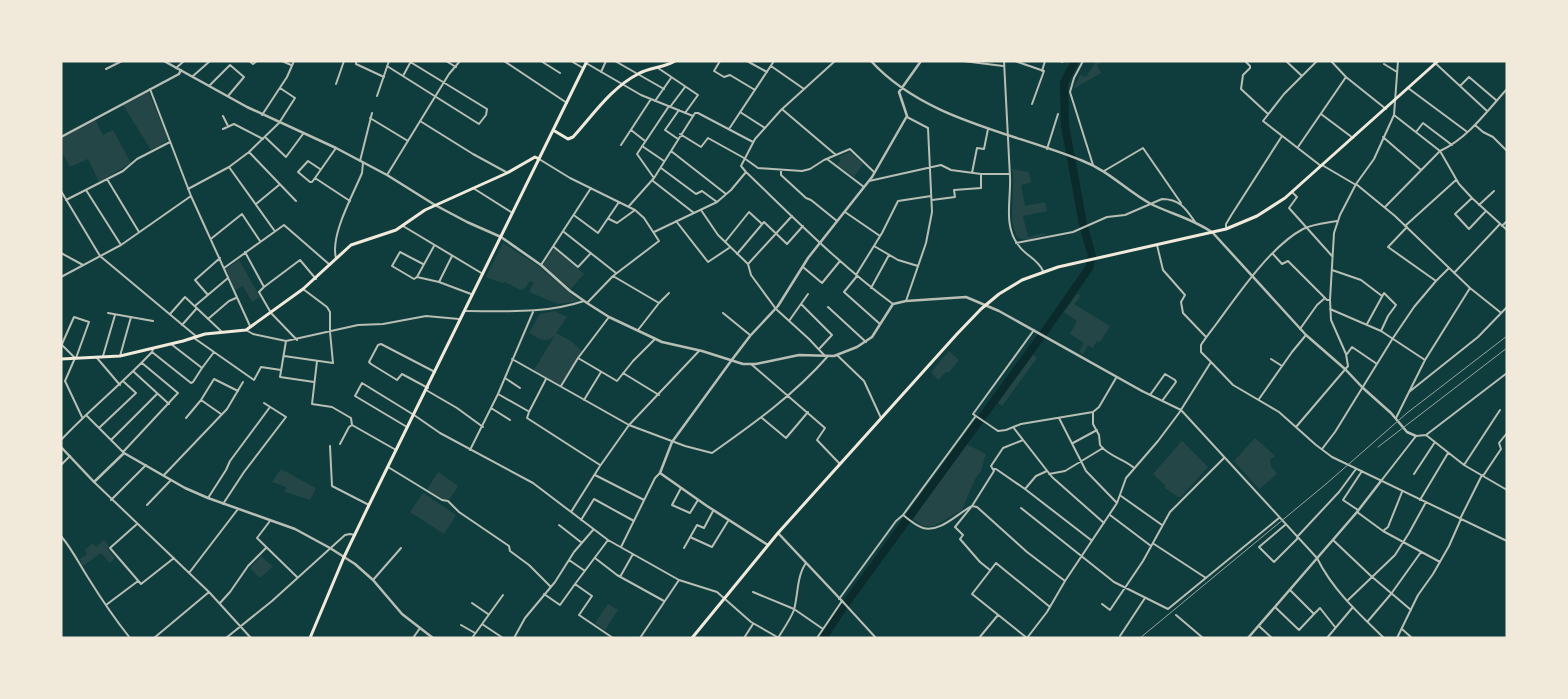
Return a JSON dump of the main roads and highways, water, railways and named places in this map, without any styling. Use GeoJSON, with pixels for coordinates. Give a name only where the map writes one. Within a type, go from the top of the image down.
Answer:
{"type":"FeatureCollection","features":[{"type":"Feature","properties":{"kind":"main road"},"geometry":{"type":"LineString","coordinates":[[553,130],[568,139],[573,137],[603,102],[622,84],[637,74],[675,61]]}},
{"type":"Feature","properties":{"kind":"main road"},"geometry":{"type":"LineString","coordinates":[[310,638],[344,557],[586,62]]}},
{"type":"Feature","properties":{"kind":"main road"},"geometry":{"type":"LineString","coordinates":[[692,638],[778,533],[951,340],[986,305],[1008,288],[1044,271],[1072,263],[1213,233],[1257,216],[1292,192],[1396,100],[1435,62]]}},
{"type":"Feature","properties":{"kind":"main road"},"geometry":{"type":"LineString","coordinates":[[61,359],[120,356],[153,350],[195,337],[246,330],[303,289],[351,245],[403,226],[435,205],[507,173],[535,157],[539,159]]}},
{"type":"Feature","properties":{"kind":"waterway"},"geometry":{"type":"LineString","coordinates":[[823,638],[842,609],[1089,268],[1092,256],[1083,224],[1065,125],[1064,83],[1075,61]]}},
{"type":"Feature","properties":{"kind":"railway"},"geometry":{"type":"LineString","coordinates":[[1140,638],[1326,484],[1407,413],[1507,336]]}},
{"type":"Feature","properties":{"kind":"railway"},"geometry":{"type":"LineString","coordinates":[[1378,447],[1507,348]]}}]}
